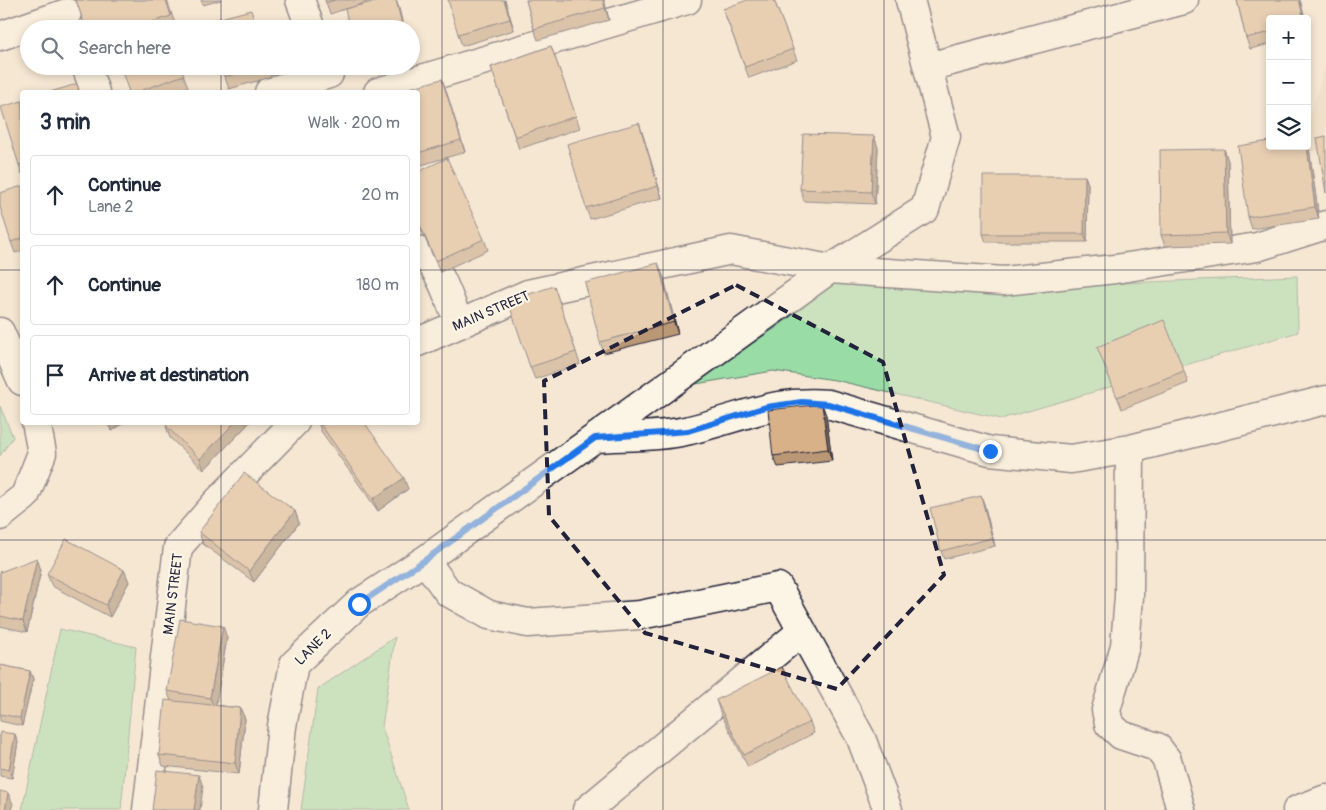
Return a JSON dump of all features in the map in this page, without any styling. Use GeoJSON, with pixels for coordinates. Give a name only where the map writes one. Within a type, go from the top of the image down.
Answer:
{"type":"FeatureCollection","features":[{"type":"Feature","properties":{"kind":"street"},"geometry":{"type":"LineString","coordinates":[[300,0],[308,20]]}},
{"type":"Feature","properties":{"kind":"street"},"geometry":{"type":"LineString","coordinates":[[385,90],[687,0]]}},
{"type":"Feature","properties":{"kind":"street","name":"LANE 2"},"geometry":{"type":"LineString","coordinates":[[273,810],[282,726],[294,664],[359,604],[425,560],[830,269],[925,209],[946,138],[910,0]]}},
{"type":"Feature","properties":{"kind":"street"},"geometry":{"type":"LineString","coordinates":[[928,67],[1184,0]]}},
{"type":"Feature","properties":{"kind":"street"},"geometry":{"type":"LineString","coordinates":[[49,20],[68,14]]}},
{"type":"Feature","properties":{"kind":"street"},"geometry":{"type":"LineString","coordinates":[[0,36],[20,30]]}},
{"type":"Feature","properties":{"kind":"street"},"geometry":{"type":"LineString","coordinates":[[89,75],[94,90]]}},
{"type":"Feature","properties":{"kind":"street"},"geometry":{"type":"LineString","coordinates":[[277,90],[331,77]]}},
{"type":"Feature","properties":{"kind":"street","name":"MAIN STREET"},"geometry":{"type":"LineString","coordinates":[[420,341],[528,294],[731,250],[830,269],[1004,281],[1115,269],[1257,247],[1326,225]]}},
{"type":"Feature","properties":{"kind":"street"},"geometry":{"type":"LineString","coordinates":[[420,252],[440,279],[458,324]]}},
{"type":"Feature","properties":{"kind":"street"},"geometry":{"type":"LineString","coordinates":[[0,332],[20,377]]}},
{"type":"Feature","properties":{"kind":"street"},"geometry":{"type":"LineString","coordinates":[[595,438],[688,431],[766,407],[802,402],[828,404],[990,451],[1071,459],[1130,449],[1326,400]]}},
{"type":"Feature","properties":{"kind":"street"},"geometry":{"type":"LineString","coordinates":[[0,516],[25,496],[42,453],[37,425]]}},
{"type":"Feature","properties":{"kind":"street","name":"MAIN STREET"},"geometry":{"type":"LineString","coordinates":[[147,810],[178,547],[218,501],[292,425]]}},
{"type":"Feature","properties":{"kind":"street"},"geometry":{"type":"LineString","coordinates":[[1130,449],[1129,597],[1125,646],[1106,710],[1109,724],[1121,735],[1157,747],[1166,760],[1181,810]]}},
{"type":"Feature","properties":{"kind":"street"},"geometry":{"type":"LineString","coordinates":[[425,560],[448,592],[489,615],[528,624],[640,616],[778,587],[861,738],[888,810]]}},
{"type":"Feature","properties":{"kind":"street"},"geometry":{"type":"LineString","coordinates":[[587,810],[802,631]]}},
{"type":"Feature","properties":{"kind":"street"},"geometry":{"type":"LineString","coordinates":[[1297,810],[1326,799]]}},
{"type":"Feature","properties":{"kind":"highlighted area"},"geometry":{"type":"Polygon","coordinates":[[[736,285],[883,362],[944,575],[837,689],[645,633],[549,516],[544,381],[736,285]]]}},
{"type":"Feature","properties":{"kind":"shaded area"},"geometry":{"type":"Polygon","coordinates":[[[1326,65],[1326,150],[1298,153],[1302,150],[1311,150],[1311,112],[1326,65]]]}},
{"type":"Feature","properties":{"kind":"green space"},"geometry":{"type":"Polygon","coordinates":[[[1297,276],[1298,332],[1001,419],[835,380],[773,371],[684,386],[774,329],[838,281],[976,289],[1297,276]]]}},
{"type":"Feature","properties":{"kind":"green space"},"geometry":{"type":"Polygon","coordinates":[[[0,406],[13,437],[0,456],[0,406]]]}},
{"type":"Feature","properties":{"kind":"green space"},"geometry":{"type":"Polygon","coordinates":[[[60,629],[136,647],[121,810],[22,810],[60,629]]]}},
{"type":"Feature","properties":{"kind":"green space"},"geometry":{"type":"Polygon","coordinates":[[[395,637],[382,727],[409,810],[301,810],[318,689],[395,637]]]}},
{"type":"Feature","properties":{"kind":"building"},"geometry":{"type":"Polygon","coordinates":[[[76,0],[166,0],[171,16],[159,20],[83,20],[76,0]]]}},
{"type":"Feature","properties":{"kind":"building"},"geometry":{"type":"Polygon","coordinates":[[[380,0],[396,0],[401,20],[348,20],[345,9],[380,0]]]}},
{"type":"Feature","properties":{"kind":"building"},"geometry":{"type":"Polygon","coordinates":[[[448,0],[504,0],[510,19],[458,34],[448,0]]]}},
{"type":"Feature","properties":{"kind":"building"},"geometry":{"type":"Polygon","coordinates":[[[526,0],[603,0],[605,8],[534,29],[526,0]]]}},
{"type":"Feature","properties":{"kind":"building"},"geometry":{"type":"Polygon","coordinates":[[[747,0],[774,0],[793,49],[745,67],[723,9],[747,0]]]}},
{"type":"Feature","properties":{"kind":"building"},"geometry":{"type":"Polygon","coordinates":[[[1237,0],[1299,0],[1303,15],[1266,15],[1266,33],[1246,38],[1237,0]]]}},
{"type":"Feature","properties":{"kind":"building"},"geometry":{"type":"Polygon","coordinates":[[[251,10],[254,20],[213,20],[251,10]]]}},
{"type":"Feature","properties":{"kind":"building"},"geometry":{"type":"Polygon","coordinates":[[[551,46],[576,116],[515,137],[491,67],[551,46]]]}},
{"type":"Feature","properties":{"kind":"building"},"geometry":{"type":"Polygon","coordinates":[[[123,75],[184,75],[143,90],[128,90],[123,75]]]}},
{"type":"Feature","properties":{"kind":"building"},"geometry":{"type":"Polygon","coordinates":[[[442,79],[461,140],[420,152],[420,90],[403,90],[442,79]]]}},
{"type":"Feature","properties":{"kind":"building"},"geometry":{"type":"Polygon","coordinates":[[[77,84],[78,90],[57,90],[77,84]]]}},
{"type":"Feature","properties":{"kind":"building"},"geometry":{"type":"Polygon","coordinates":[[[20,102],[19,165],[1,107],[20,102]]]}},
{"type":"Feature","properties":{"kind":"building"},"geometry":{"type":"Polygon","coordinates":[[[639,123],[658,186],[586,208],[567,144],[639,123]]]}},
{"type":"Feature","properties":{"kind":"building"},"geometry":{"type":"Polygon","coordinates":[[[803,134],[874,136],[871,192],[800,189],[803,134]]]}},
{"type":"Feature","properties":{"kind":"building"},"geometry":{"type":"Polygon","coordinates":[[[1326,136],[1326,193],[1317,138],[1326,136]]]}},
{"type":"Feature","properties":{"kind":"building"},"geometry":{"type":"Polygon","coordinates":[[[1266,142],[1266,150],[1308,150],[1315,207],[1248,217],[1238,146],[1266,142]]]}},
{"type":"Feature","properties":{"kind":"building"},"geometry":{"type":"Polygon","coordinates":[[[1224,149],[1226,233],[1161,235],[1160,150],[1224,149]]]}},
{"type":"Feature","properties":{"kind":"building"},"geometry":{"type":"Polygon","coordinates":[[[447,158],[484,239],[436,261],[420,225],[420,171],[447,158]]]}},
{"type":"Feature","properties":{"kind":"building"},"geometry":{"type":"Polygon","coordinates":[[[983,176],[1085,176],[1084,234],[983,234],[983,176]]]}},
{"type":"Feature","properties":{"kind":"building"},"geometry":{"type":"Polygon","coordinates":[[[20,187],[20,239],[11,242],[0,207],[0,193],[20,187]]]}},
{"type":"Feature","properties":{"kind":"building"},"geometry":{"type":"Polygon","coordinates":[[[658,263],[674,322],[600,342],[585,283],[658,263]]]}},
{"type":"Feature","properties":{"kind":"building"},"geometry":{"type":"Polygon","coordinates":[[[554,286],[576,352],[530,367],[508,301],[554,286]]]}},
{"type":"Feature","properties":{"kind":"building"},"geometry":{"type":"Polygon","coordinates":[[[1164,320],[1184,371],[1117,397],[1097,347],[1164,320]]]}},
{"type":"Feature","properties":{"kind":"building"},"geometry":{"type":"Polygon","coordinates":[[[822,404],[828,449],[773,456],[768,410],[822,404]]]}},
{"type":"Feature","properties":{"kind":"building"},"geometry":{"type":"Polygon","coordinates":[[[167,425],[232,425],[200,459],[167,425]]]}},
{"type":"Feature","properties":{"kind":"building"},"geometry":{"type":"Polygon","coordinates":[[[321,425],[366,425],[404,478],[373,499],[321,425]]]}},
{"type":"Feature","properties":{"kind":"building"},"geometry":{"type":"Polygon","coordinates":[[[244,473],[295,511],[249,571],[199,532],[244,473]]]}},
{"type":"Feature","properties":{"kind":"building"},"geometry":{"type":"Polygon","coordinates":[[[981,496],[992,538],[941,551],[930,508],[981,496]]]}},
{"type":"Feature","properties":{"kind":"building"},"geometry":{"type":"Polygon","coordinates":[[[66,539],[124,570],[106,605],[47,574],[66,539]]]}},
{"type":"Feature","properties":{"kind":"building"},"geometry":{"type":"Polygon","coordinates":[[[37,558],[23,621],[0,616],[0,572],[37,558]]]}},
{"type":"Feature","properties":{"kind":"building"},"geometry":{"type":"Polygon","coordinates":[[[180,619],[223,626],[210,698],[167,691],[180,619]]]}},
{"type":"Feature","properties":{"kind":"building"},"geometry":{"type":"Polygon","coordinates":[[[0,665],[30,671],[20,718],[0,714],[0,665]]]}},
{"type":"Feature","properties":{"kind":"building"},"geometry":{"type":"Polygon","coordinates":[[[782,667],[810,722],[744,755],[716,700],[782,667]]]}},
{"type":"Feature","properties":{"kind":"building"},"geometry":{"type":"Polygon","coordinates":[[[165,700],[240,708],[235,763],[159,755],[165,700]]]}},
{"type":"Feature","properties":{"kind":"building"},"geometry":{"type":"Polygon","coordinates":[[[0,732],[15,734],[9,770],[0,768],[0,732]]]}},
{"type":"Feature","properties":{"kind":"building"},"geometry":{"type":"Polygon","coordinates":[[[157,770],[199,775],[194,810],[152,810],[157,770]]]}},
{"type":"Feature","properties":{"kind":"building"},"geometry":{"type":"Polygon","coordinates":[[[0,791],[8,793],[5,810],[0,810],[0,791]]]}},
{"type":"Feature","properties":{"kind":"route"},"geometry":{"type":"LineString","coordinates":[[359,604],[425,560],[595,438],[688,431],[766,407],[802,402],[828,404],[990,451]]}}]}
